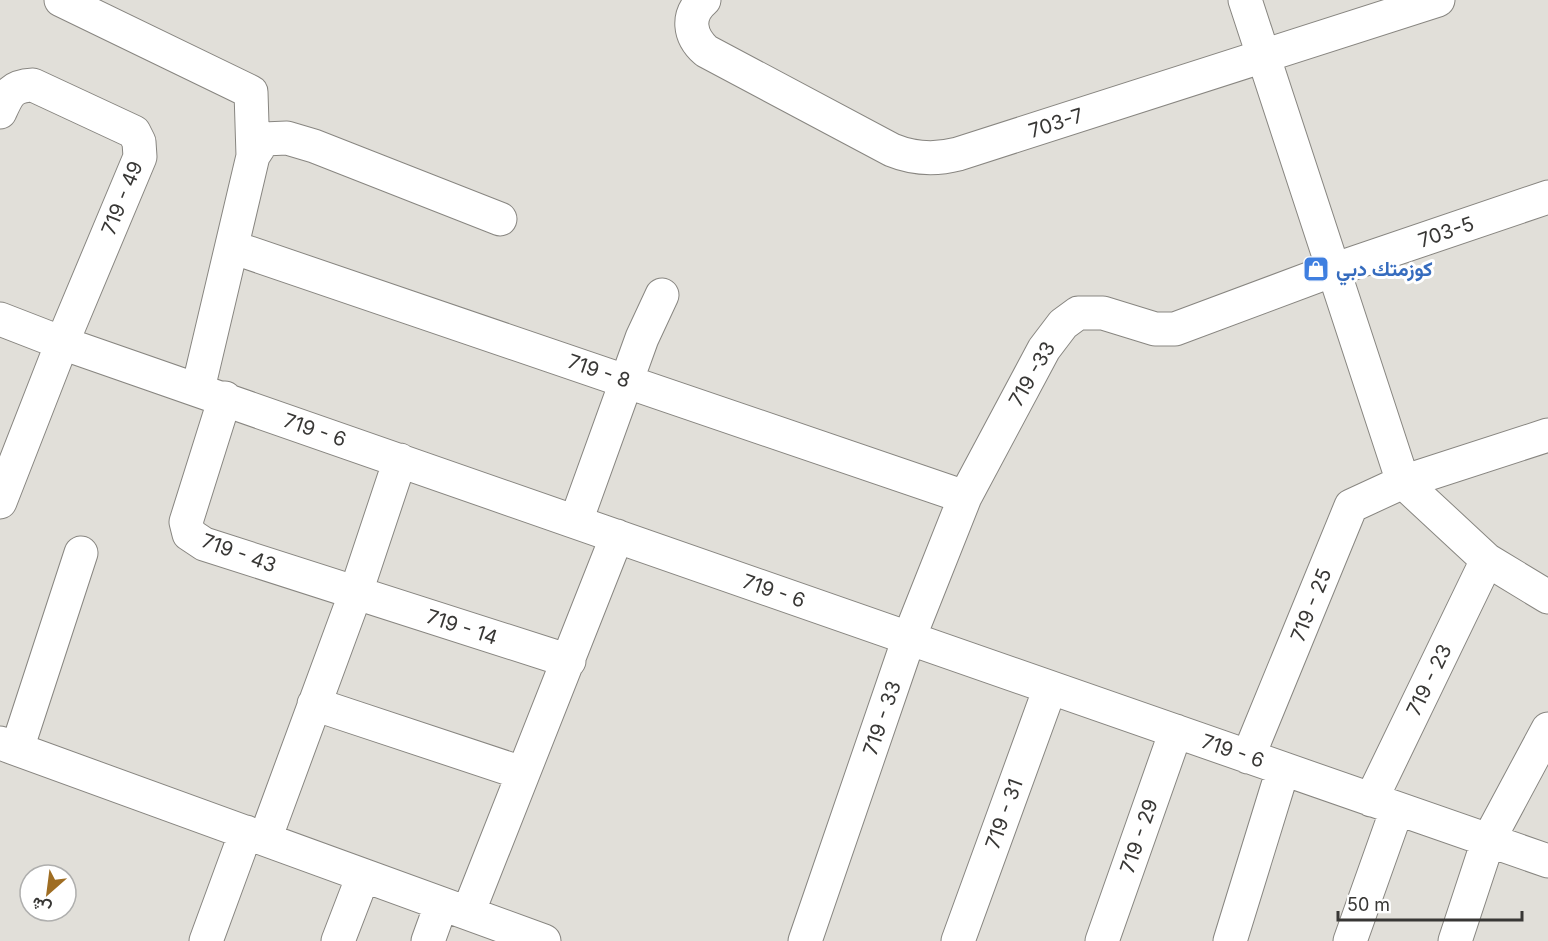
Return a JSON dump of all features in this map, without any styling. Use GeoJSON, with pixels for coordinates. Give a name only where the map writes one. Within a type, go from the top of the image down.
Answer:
{"type":"FeatureCollection","features":[{"type":"Feature","properties":{"kind":"street","name":"719 - 43"},"geometry":{"type":"LineString","coordinates":[[61,0],[251,92],[253,156],[232,247],[212,394],[186,522],[189,534],[204,544],[356,592]]}},
{"type":"Feature","properties":{"kind":"street","name":"703-7"},"geometry":{"type":"LineString","coordinates":[[704,0],[695,9],[692,18],[694,36],[706,51],[892,150],[905,155],[931,159],[958,154],[1438,0]]}},
{"type":"Feature","properties":{"kind":"street"},"geometry":{"type":"LineString","coordinates":[[1245,0],[1403,482],[1487,560],[1548,597]]}},
{"type":"Feature","properties":{"kind":"street","name":"719 - 49"},"geometry":{"type":"LineString","coordinates":[[0,112],[8,94],[20,86],[33,85],[134,132],[139,142],[140,157],[62,343],[7,463],[0,502]]}},
{"type":"Feature","properties":{"kind":"street"},"geometry":{"type":"LineString","coordinates":[[253,156],[264,139],[287,138],[314,146],[500,219]]}},
{"type":"Feature","properties":{"kind":"street","name":"703-5"},"geometry":{"type":"LineString","coordinates":[[1175,329],[1333,270],[1548,197]]}},
{"type":"Feature","properties":{"kind":"street","name":"719 - 8"},"geometry":{"type":"LineString","coordinates":[[232,247],[965,497]]}},
{"type":"Feature","properties":{"kind":"street"},"geometry":{"type":"LineString","coordinates":[[576,521],[642,338],[662,295]]}},
{"type":"Feature","properties":{"kind":"street","name":"719 -33"},"geometry":{"type":"LineString","coordinates":[[965,497],[1044,349],[1062,324],[1078,313],[1103,313],[1155,329],[1175,329]]}},
{"type":"Feature","properties":{"kind":"street","name":"719 - 6"},"geometry":{"type":"LineString","coordinates":[[0,319],[62,343],[1548,861]]}},
{"type":"Feature","properties":{"kind":"street","name":"719 - 25"},"geometry":{"type":"LineString","coordinates":[[1248,757],[1351,506],[1403,482],[1548,435]]}},
{"type":"Feature","properties":{"kind":"street"},"geometry":{"type":"LineString","coordinates":[[206,941],[314,704],[356,592],[400,460]]}},
{"type":"Feature","properties":{"kind":"street","name":"719 - 33"},"geometry":{"type":"LineString","coordinates":[[805,941],[909,638],[965,497]]}},
{"type":"Feature","properties":{"kind":"street"},"geometry":{"type":"LineString","coordinates":[[428,941],[455,909],[522,773],[569,661],[617,536]]}},
{"type":"Feature","properties":{"kind":"street"},"geometry":{"type":"LineString","coordinates":[[81,553],[9,746],[544,941]]}},
{"type":"Feature","properties":{"kind":"street","name":"719 - 23"},"geometry":{"type":"LineString","coordinates":[[1350,941],[1384,804],[1487,560]]}},
{"type":"Feature","properties":{"kind":"street","name":"719 - 14"},"geometry":{"type":"LineString","coordinates":[[356,592],[569,661]]}},
{"type":"Feature","properties":{"kind":"street","name":"719 - 31"},"geometry":{"type":"LineString","coordinates":[[958,941],[1050,688]]}},
{"type":"Feature","properties":{"kind":"street"},"geometry":{"type":"LineString","coordinates":[[314,704],[522,773]]}},
{"type":"Feature","properties":{"kind":"street"},"geometry":{"type":"LineString","coordinates":[[1455,941],[1488,841],[1548,729]]}},
{"type":"Feature","properties":{"kind":"street","name":"719 - 29"},"geometry":{"type":"LineString","coordinates":[[1102,941],[1176,731]]}},
{"type":"Feature","properties":{"kind":"street"},"geometry":{"type":"LineString","coordinates":[[1230,941],[1283,769]]}},
{"type":"Feature","properties":{"kind":"street"},"geometry":{"type":"LineString","coordinates":[[338,941],[363,876]]}},
{"type":"Feature","properties":{"kind":"place","name":"كوزمتك دبي"},"geometry":{"type":"Point","coordinates":[1316,269]}}]}
